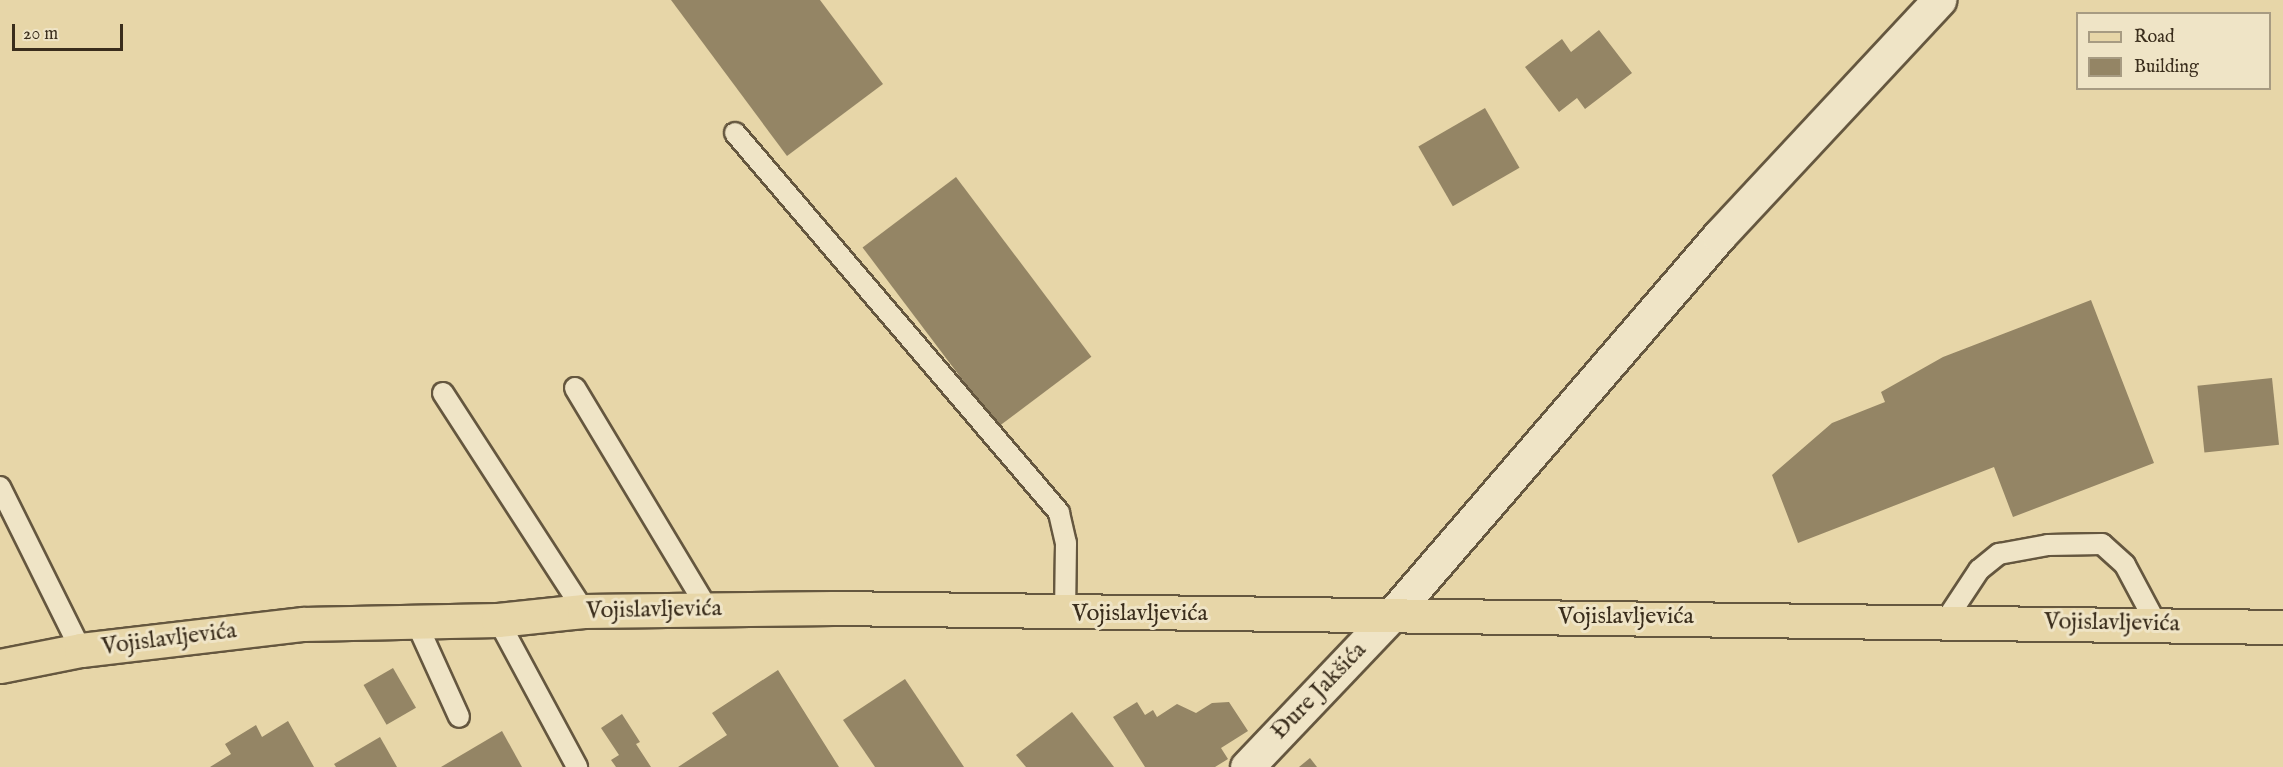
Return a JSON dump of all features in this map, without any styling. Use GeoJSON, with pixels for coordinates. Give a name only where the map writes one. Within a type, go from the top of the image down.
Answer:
{"type":"FeatureCollection","features":[{"type":"Feature","properties":{"kind":"main road","name":"Vojislavljevića"},"geometry":{"type":"LineString","coordinates":[[0,666],[81,650],[303,624],[498,620],[584,611],[708,609],[1065,614],[1946,620],[2283,627]]}},
{"type":"Feature","properties":{"kind":"street","name":"Đure Jakšića"},"geometry":{"type":"LineString","coordinates":[[1246,767],[1392,615],[1719,237],[1939,0]]}},
{"type":"Feature","properties":{"kind":"lane"},"geometry":{"type":"LineString","coordinates":[[735,133],[1059,513],[1066,543],[1065,614]]}},
{"type":"Feature","properties":{"kind":"lane"},"geometry":{"type":"LineString","coordinates":[[575,388],[708,609]]}},
{"type":"Feature","properties":{"kind":"lane"},"geometry":{"type":"LineString","coordinates":[[443,393],[584,611]]}},
{"type":"Feature","properties":{"kind":"lane"},"geometry":{"type":"LineString","coordinates":[[0,487],[81,650]]}},
{"type":"Feature","properties":{"kind":"lane"},"geometry":{"type":"LineString","coordinates":[[1946,620],[1979,570],[1999,554],[2048,545],[2102,544],[2125,565],[2156,623]]}},
{"type":"Feature","properties":{"kind":"lane"},"geometry":{"type":"LineString","coordinates":[[498,620],[577,767]]}},
{"type":"Feature","properties":{"kind":"lane"},"geometry":{"type":"LineString","coordinates":[[416,622],[459,717]]}},
{"type":"Feature","properties":{"kind":"building"},"geometry":{"type":"Polygon","coordinates":[[[671,0],[820,0],[883,84],[787,156],[671,0]]]}},
{"type":"Feature","properties":{"kind":"building"},"geometry":{"type":"Polygon","coordinates":[[[1599,30],[1632,73],[1585,109],[1577,98],[1559,112],[1525,67],[1562,39],[1571,52],[1599,30]]]}},
{"type":"Feature","properties":{"kind":"building"},"geometry":{"type":"Polygon","coordinates":[[[1485,108],[1520,168],[1453,206],[1418,146],[1485,108]]]}},
{"type":"Feature","properties":{"kind":"building"},"geometry":{"type":"Polygon","coordinates":[[[956,177],[1091,357],[998,427],[863,247],[956,177]]]}},
{"type":"Feature","properties":{"kind":"building"},"geometry":{"type":"Polygon","coordinates":[[[2091,300],[2154,463],[2013,517],[1994,467],[1798,543],[1772,475],[1832,423],[1885,402],[1881,392],[1943,357],[2091,300]]]}},
{"type":"Feature","properties":{"kind":"building"},"geometry":{"type":"Polygon","coordinates":[[[2272,378],[2279,445],[2204,452],[2197,386],[2272,378]]]}},
{"type":"Feature","properties":{"kind":"building"},"geometry":{"type":"Polygon","coordinates":[[[393,668],[416,708],[387,725],[364,685],[393,668]]]}},
{"type":"Feature","properties":{"kind":"building"},"geometry":{"type":"Polygon","coordinates":[[[778,670],[839,767],[678,767],[727,735],[712,713],[778,670]]]}},
{"type":"Feature","properties":{"kind":"building"},"geometry":{"type":"Polygon","coordinates":[[[905,679],[964,767],[875,767],[843,720],[905,679]]]}},
{"type":"Feature","properties":{"kind":"building"},"geometry":{"type":"Polygon","coordinates":[[[1137,702],[1145,715],[1153,710],[1157,717],[1177,704],[1196,713],[1212,703],[1229,702],[1248,731],[1221,748],[1228,759],[1215,767],[1145,767],[1113,717],[1137,702]]]}},
{"type":"Feature","properties":{"kind":"building"},"geometry":{"type":"Polygon","coordinates":[[[1072,712],[1114,767],[1026,767],[1016,755],[1072,712]]]}},
{"type":"Feature","properties":{"kind":"building"},"geometry":{"type":"Polygon","coordinates":[[[622,714],[640,742],[636,744],[651,767],[616,767],[611,760],[619,755],[601,728],[622,714]]]}},
{"type":"Feature","properties":{"kind":"building"},"geometry":{"type":"Polygon","coordinates":[[[288,721],[314,767],[210,767],[231,754],[225,744],[256,725],[262,737],[288,721]]]}},
{"type":"Feature","properties":{"kind":"building"},"geometry":{"type":"Polygon","coordinates":[[[502,731],[522,767],[441,767],[502,731]]]}},
{"type":"Feature","properties":{"kind":"building"},"geometry":{"type":"Polygon","coordinates":[[[380,737],[397,767],[336,767],[334,764],[380,737]]]}},
{"type":"Feature","properties":{"kind":"building"},"geometry":{"type":"Polygon","coordinates":[[[1310,758],[1317,767],[1299,767],[1310,758]]]}}]}
